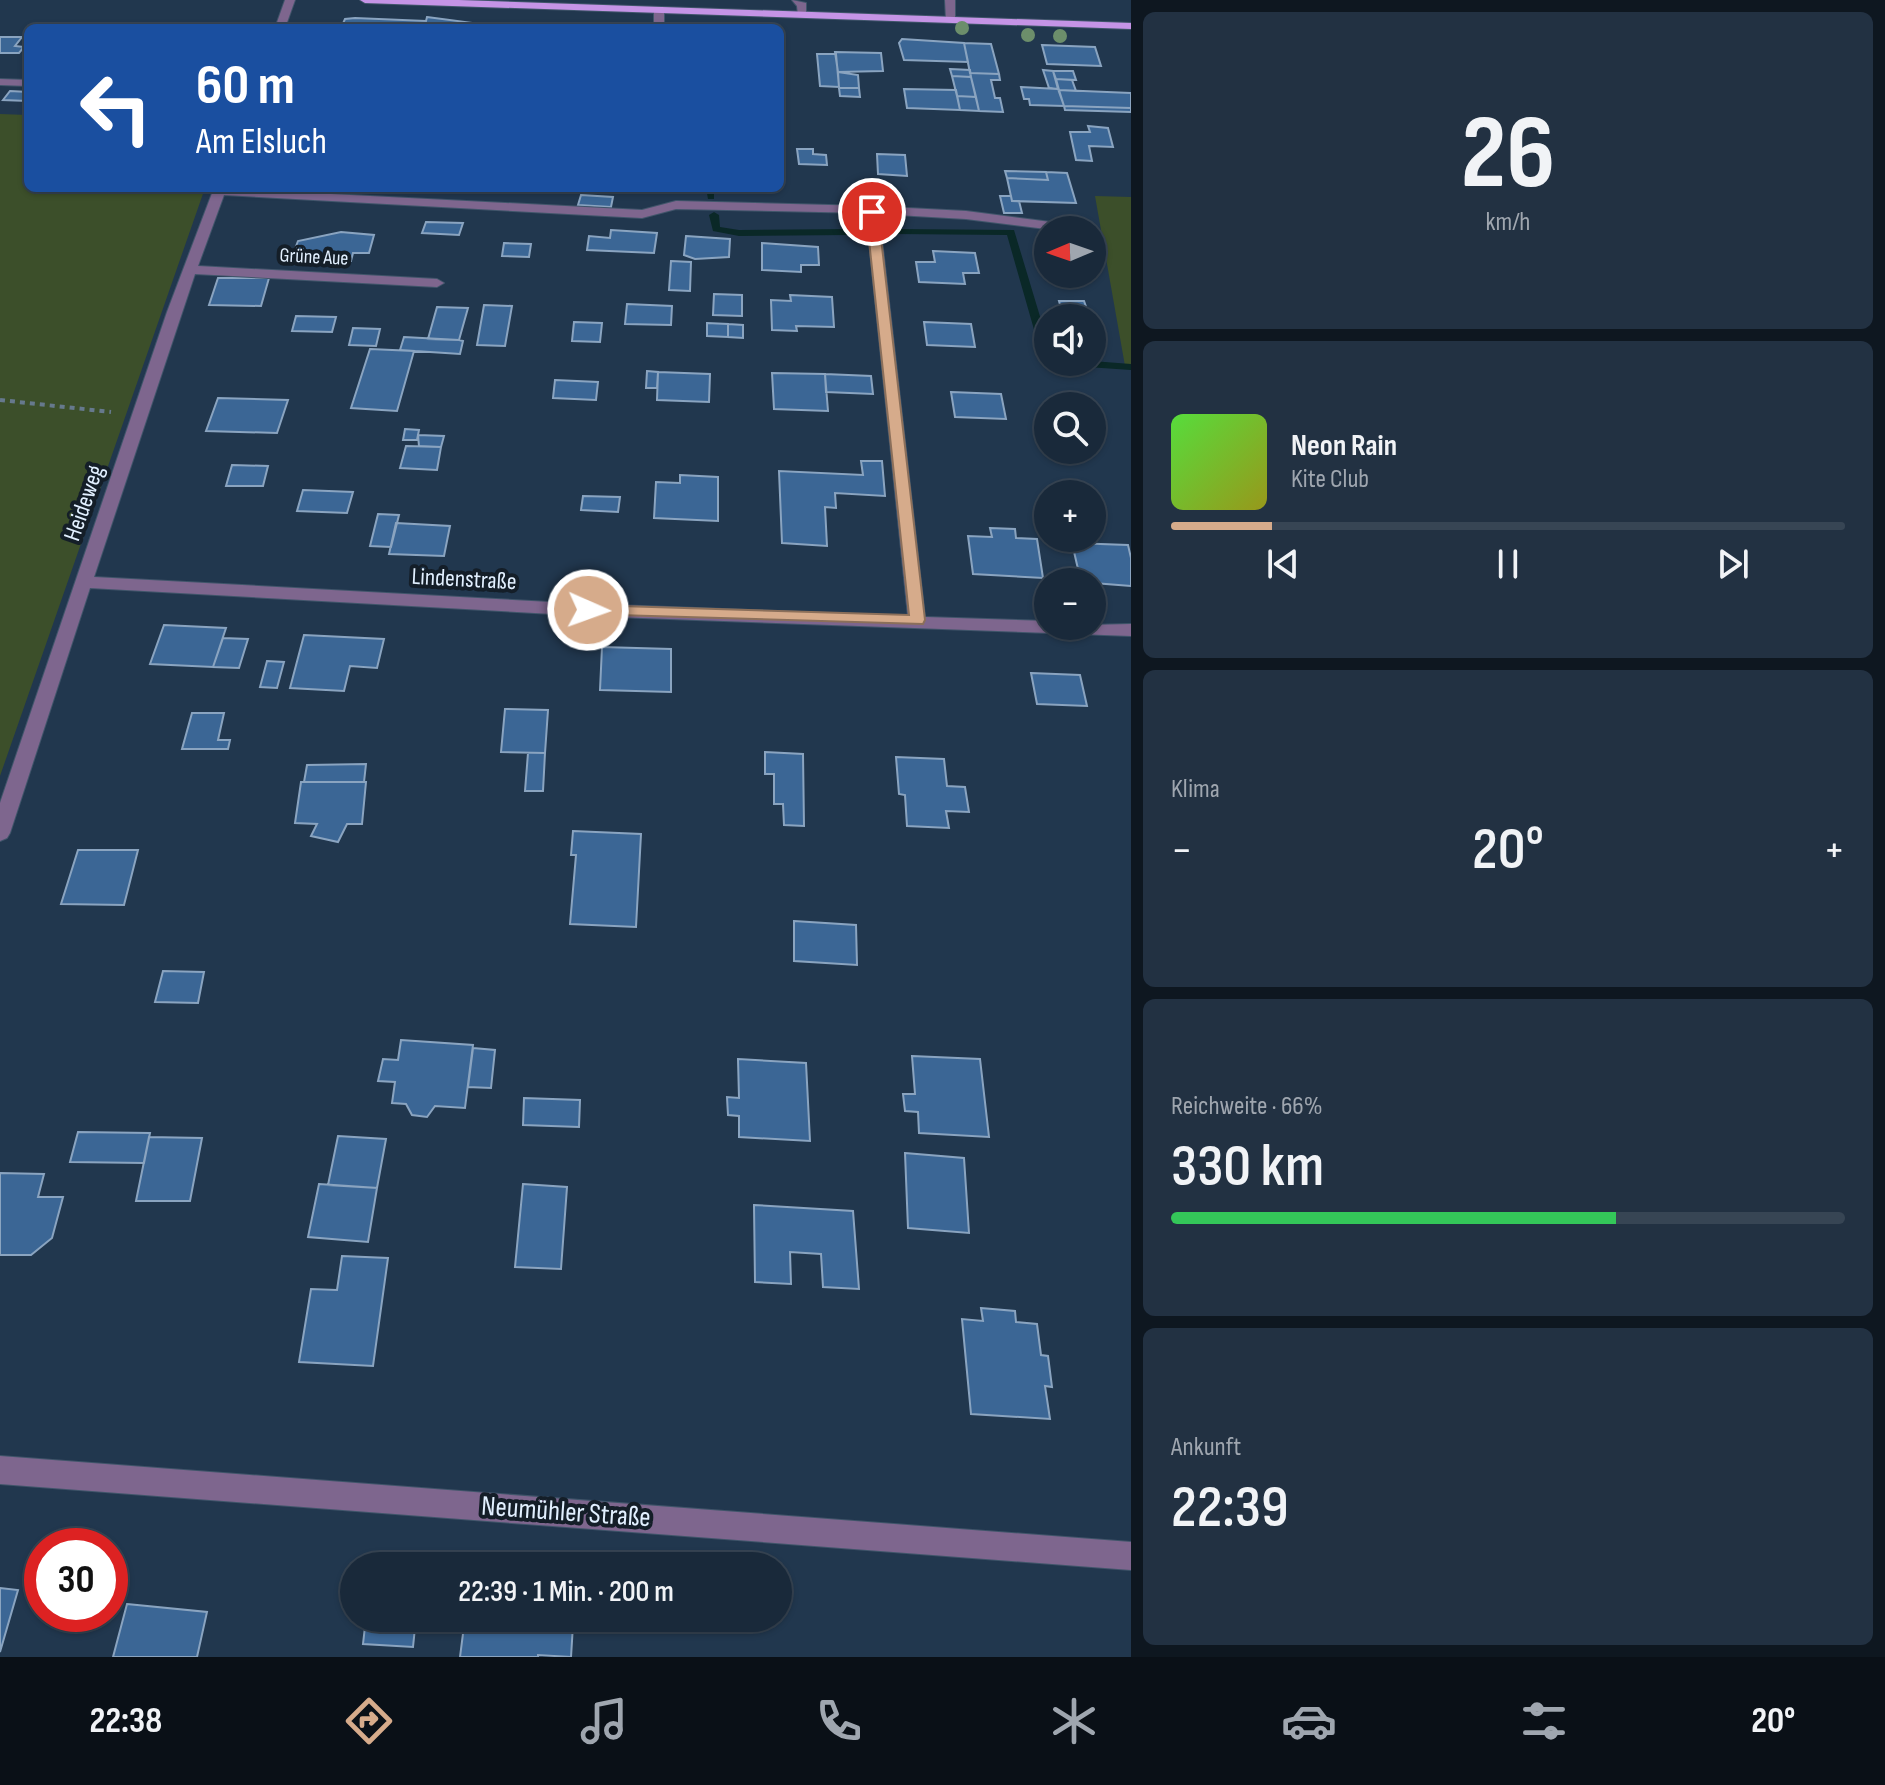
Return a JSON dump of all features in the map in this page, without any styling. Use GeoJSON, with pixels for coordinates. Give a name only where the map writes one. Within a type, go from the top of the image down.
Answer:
{"type":"FeatureCollection","features":[{"type":"Feature","properties":{"kind":"main road"},"geometry":{"type":"LineString","coordinates":[[365,0],[1131,26]]}},
{"type":"Feature","properties":{"kind":"street"},"geometry":{"type":"LineString","coordinates":[[281,24],[290,0]]}},
{"type":"Feature","properties":{"kind":"street"},"geometry":{"type":"LineString","coordinates":[[797,0],[802,5],[802,14]]}},
{"type":"Feature","properties":{"kind":"street"},"geometry":{"type":"LineString","coordinates":[[950,0],[951,20]]}},
{"type":"Feature","properties":{"kind":"street"},"geometry":{"type":"LineString","coordinates":[[659,10],[659,24]]}},
{"type":"Feature","properties":{"kind":"street"},"geometry":{"type":"LineString","coordinates":[[0,82],[24,83]]}},
{"type":"Feature","properties":{"kind":"street","name":"Heideweg"},"geometry":{"type":"LineString","coordinates":[[0,833],[82,582],[189,270],[219,192]]}},
{"type":"Feature","properties":{"kind":"street","name":"Heideweg"},"geometry":{"type":"LineString","coordinates":[[255,192],[642,214],[676,205],[872,212],[1034,223]]}},
{"type":"Feature","properties":{"kind":"street"},"geometry":{"type":"LineString","coordinates":[[676,205],[684,192]]}},
{"type":"Feature","properties":{"kind":"street"},"geometry":{"type":"LineString","coordinates":[[872,212],[917,620]]}},
{"type":"Feature","properties":{"kind":"street","name":"Grüne Aue"},"geometry":{"type":"LineString","coordinates":[[189,270],[437,283]]}},
{"type":"Feature","properties":{"kind":"street","name":"Lindenstraße"},"geometry":{"type":"LineString","coordinates":[[82,582],[588,610],[1131,630]]}},
{"type":"Feature","properties":{"kind":"street","name":"Neumühler Straße"},"geometry":{"type":"LineString","coordinates":[[0,1470],[1131,1556]]}},
{"type":"Feature","properties":{"kind":"path"},"geometry":{"type":"LineString","coordinates":[[0,400],[140,415]]}},
{"type":"Feature","properties":{"kind":"green space"},"geometry":{"type":"Polygon","coordinates":[[[0,114],[24,115],[24,192],[204,192],[0,776],[0,114]]]}},
{"type":"Feature","properties":{"kind":"green space"},"geometry":{"type":"Polygon","coordinates":[[[1095,196],[1131,197],[1131,367],[1125,366],[1106,258],[1106,216],[1099,216],[1095,196]]]}},
{"type":"Feature","properties":{"kind":"building"},"geometry":{"type":"Polygon","coordinates":[[[427,17],[473,23],[343,24],[345,19],[355,18],[426,21],[427,17]]]}},
{"type":"Feature","properties":{"kind":"building"},"geometry":{"type":"Polygon","coordinates":[[[0,37],[22,37],[15,46],[24,47],[19,53],[0,53],[0,37]]]}},
{"type":"Feature","properties":{"kind":"building"},"geometry":{"type":"Polygon","coordinates":[[[902,39],[964,43],[968,62],[904,60],[899,43],[902,39]]]}},
{"type":"Feature","properties":{"kind":"building"},"geometry":{"type":"Polygon","coordinates":[[[964,43],[991,44],[999,74],[970,73],[964,43]]]}},
{"type":"Feature","properties":{"kind":"building"},"geometry":{"type":"Polygon","coordinates":[[[1042,45],[1095,47],[1101,66],[1047,64],[1042,45]]]}},
{"type":"Feature","properties":{"kind":"building"},"geometry":{"type":"Polygon","coordinates":[[[835,52],[881,53],[883,71],[838,72],[835,52]]]}},
{"type":"Feature","properties":{"kind":"building"},"geometry":{"type":"Polygon","coordinates":[[[817,54],[836,54],[839,87],[820,86],[817,54]]]}},
{"type":"Feature","properties":{"kind":"building"},"geometry":{"type":"Polygon","coordinates":[[[950,69],[970,70],[971,77],[952,76],[950,69]]]}},
{"type":"Feature","properties":{"kind":"building"},"geometry":{"type":"Polygon","coordinates":[[[1043,70],[1053,71],[1058,89],[1049,88],[1043,70]]]}},
{"type":"Feature","properties":{"kind":"building"},"geometry":{"type":"Polygon","coordinates":[[[1053,71],[1073,71],[1076,80],[1056,79],[1053,71]]]}},
{"type":"Feature","properties":{"kind":"building"},"geometry":{"type":"Polygon","coordinates":[[[838,72],[858,75],[859,88],[839,88],[838,72]]]}},
{"type":"Feature","properties":{"kind":"building"},"geometry":{"type":"Polygon","coordinates":[[[970,73],[999,74],[1000,80],[991,80],[995,98],[1000,98],[1003,112],[979,111],[970,73]]]}},
{"type":"Feature","properties":{"kind":"building"},"geometry":{"type":"Polygon","coordinates":[[[952,76],[971,77],[976,97],[957,96],[952,76]]]}},
{"type":"Feature","properties":{"kind":"building"},"geometry":{"type":"Polygon","coordinates":[[[1056,79],[1072,80],[1076,91],[1059,90],[1056,79]]]}},
{"type":"Feature","properties":{"kind":"building"},"geometry":{"type":"Polygon","coordinates":[[[1021,87],[1058,89],[1064,106],[1030,105],[1029,99],[1024,99],[1021,87]]]}},
{"type":"Feature","properties":{"kind":"building"},"geometry":{"type":"Polygon","coordinates":[[[839,88],[859,88],[860,97],[840,96],[839,88]]]}},
{"type":"Feature","properties":{"kind":"building"},"geometry":{"type":"Polygon","coordinates":[[[904,89],[956,90],[960,110],[907,108],[904,89]]]}},
{"type":"Feature","properties":{"kind":"building"},"geometry":{"type":"Polygon","coordinates":[[[1059,90],[1131,93],[1131,108],[1064,106],[1059,90]]]}},
{"type":"Feature","properties":{"kind":"building"},"geometry":{"type":"Polygon","coordinates":[[[10,91],[24,92],[24,101],[3,100],[10,91]]]}},
{"type":"Feature","properties":{"kind":"building"},"geometry":{"type":"Polygon","coordinates":[[[957,96],[976,97],[979,111],[960,110],[957,96]]]}},
{"type":"Feature","properties":{"kind":"building"},"geometry":{"type":"Polygon","coordinates":[[[1064,106],[1131,108],[1131,112],[1065,110],[1064,106]]]}},
{"type":"Feature","properties":{"kind":"building"},"geometry":{"type":"Polygon","coordinates":[[[1088,126],[1108,128],[1113,147],[1089,146],[1092,161],[1076,160],[1070,132],[1090,132],[1088,126]]]}},
{"type":"Feature","properties":{"kind":"building"},"geometry":{"type":"Polygon","coordinates":[[[797,149],[813,149],[813,154],[826,155],[827,165],[799,164],[797,149]]]}},
{"type":"Feature","properties":{"kind":"building"},"geometry":{"type":"Polygon","coordinates":[[[877,154],[905,155],[907,176],[878,174],[877,154]]]}},
{"type":"Feature","properties":{"kind":"building"},"geometry":{"type":"Polygon","coordinates":[[[1005,171],[1046,172],[1048,180],[1007,178],[1005,171]]]}},
{"type":"Feature","properties":{"kind":"building"},"geometry":{"type":"Polygon","coordinates":[[[1046,172],[1067,173],[1076,203],[1012,201],[1007,178],[1048,180],[1046,172]]]}},
{"type":"Feature","properties":{"kind":"building"},"geometry":{"type":"Polygon","coordinates":[[[581,195],[613,197],[611,207],[578,205],[581,195]]]}},
{"type":"Feature","properties":{"kind":"building"},"geometry":{"type":"Polygon","coordinates":[[[1000,196],[1011,196],[1012,201],[1019,201],[1022,213],[1004,213],[1000,196]]]}},
{"type":"Feature","properties":{"kind":"building"},"geometry":{"type":"Polygon","coordinates":[[[426,222],[463,223],[459,235],[422,233],[426,222]]]}},
{"type":"Feature","properties":{"kind":"building"},"geometry":{"type":"Polygon","coordinates":[[[611,230],[657,233],[654,253],[587,250],[589,236],[610,238],[611,230]]]}},
{"type":"Feature","properties":{"kind":"building"},"geometry":{"type":"Polygon","coordinates":[[[341,232],[374,235],[369,253],[353,253],[351,261],[292,257],[298,241],[341,232]]]}},
{"type":"Feature","properties":{"kind":"building"},"geometry":{"type":"Polygon","coordinates":[[[686,236],[730,239],[729,257],[695,259],[684,255],[686,236]]]}},
{"type":"Feature","properties":{"kind":"building"},"geometry":{"type":"Polygon","coordinates":[[[504,243],[531,244],[529,257],[502,256],[504,243]]]}},
{"type":"Feature","properties":{"kind":"building"},"geometry":{"type":"Polygon","coordinates":[[[762,243],[818,247],[819,265],[801,265],[801,272],[762,270],[762,243]]]}},
{"type":"Feature","properties":{"kind":"building"},"geometry":{"type":"Polygon","coordinates":[[[933,251],[975,253],[979,273],[963,273],[965,284],[919,282],[916,262],[935,262],[933,251]]]}},
{"type":"Feature","properties":{"kind":"building"},"geometry":{"type":"Polygon","coordinates":[[[671,261],[691,262],[690,291],[669,290],[671,261]]]}},
{"type":"Feature","properties":{"kind":"building"},"geometry":{"type":"Polygon","coordinates":[[[218,278],[269,278],[261,306],[209,305],[218,278]]]}},
{"type":"Feature","properties":{"kind":"building"},"geometry":{"type":"Polygon","coordinates":[[[714,294],[742,295],[742,316],[713,315],[714,294]]]}},
{"type":"Feature","properties":{"kind":"building"},"geometry":{"type":"Polygon","coordinates":[[[790,295],[832,297],[834,327],[796,326],[797,331],[772,330],[771,300],[791,301],[790,295]]]}},
{"type":"Feature","properties":{"kind":"building"},"geometry":{"type":"Polygon","coordinates":[[[1059,301],[1084,301],[1085,304],[1060,304],[1059,301]]]}},
{"type":"Feature","properties":{"kind":"building"},"geometry":{"type":"Polygon","coordinates":[[[627,304],[672,306],[671,325],[625,324],[627,304]]]}},
{"type":"Feature","properties":{"kind":"building"},"geometry":{"type":"Polygon","coordinates":[[[484,305],[512,306],[505,346],[477,345],[484,305]]]}},
{"type":"Feature","properties":{"kind":"building"},"geometry":{"type":"Polygon","coordinates":[[[437,307],[468,308],[459,340],[428,339],[437,307]]]}},
{"type":"Feature","properties":{"kind":"building"},"geometry":{"type":"Polygon","coordinates":[[[296,316],[336,317],[332,332],[292,331],[296,316]]]}},
{"type":"Feature","properties":{"kind":"building"},"geometry":{"type":"Polygon","coordinates":[[[574,322],[602,323],[600,342],[572,341],[574,322]]]}},
{"type":"Feature","properties":{"kind":"building"},"geometry":{"type":"Polygon","coordinates":[[[924,322],[971,324],[975,347],[927,345],[924,322]]]}},
{"type":"Feature","properties":{"kind":"building"},"geometry":{"type":"Polygon","coordinates":[[[707,323],[728,324],[728,337],[707,336],[707,323]]]}},
{"type":"Feature","properties":{"kind":"building"},"geometry":{"type":"Polygon","coordinates":[[[728,324],[743,325],[743,338],[728,337],[728,324]]]}},
{"type":"Feature","properties":{"kind":"building"},"geometry":{"type":"Polygon","coordinates":[[[353,328],[380,329],[376,346],[349,345],[353,328]]]}},
{"type":"Feature","properties":{"kind":"building"},"geometry":{"type":"Polygon","coordinates":[[[404,337],[463,341],[460,354],[400,350],[404,337]]]}},
{"type":"Feature","properties":{"kind":"building"},"geometry":{"type":"Polygon","coordinates":[[[370,349],[414,351],[397,411],[351,408],[370,349]]]}},
{"type":"Feature","properties":{"kind":"building"},"geometry":{"type":"Polygon","coordinates":[[[647,371],[658,372],[657,388],[646,388],[647,371]]]}},
{"type":"Feature","properties":{"kind":"building"},"geometry":{"type":"Polygon","coordinates":[[[658,372],[710,374],[709,402],[657,400],[658,372]]]}},
{"type":"Feature","properties":{"kind":"building"},"geometry":{"type":"Polygon","coordinates":[[[772,373],[825,374],[828,411],[774,409],[772,373]]]}},
{"type":"Feature","properties":{"kind":"building"},"geometry":{"type":"Polygon","coordinates":[[[825,374],[871,376],[873,394],[826,392],[825,374]]]}},
{"type":"Feature","properties":{"kind":"building"},"geometry":{"type":"Polygon","coordinates":[[[555,380],[598,382],[596,400],[553,398],[555,380]]]}},
{"type":"Feature","properties":{"kind":"building"},"geometry":{"type":"Polygon","coordinates":[[[951,392],[1001,394],[1006,419],[955,417],[951,392]]]}},
{"type":"Feature","properties":{"kind":"building"},"geometry":{"type":"Polygon","coordinates":[[[218,398],[288,400],[277,433],[206,431],[218,398]]]}},
{"type":"Feature","properties":{"kind":"building"},"geometry":{"type":"Polygon","coordinates":[[[405,429],[419,430],[417,440],[403,440],[405,429]]]}},
{"type":"Feature","properties":{"kind":"building"},"geometry":{"type":"Polygon","coordinates":[[[418,435],[444,436],[441,447],[419,446],[418,435]]]}},
{"type":"Feature","properties":{"kind":"building"},"geometry":{"type":"Polygon","coordinates":[[[406,446],[441,447],[437,470],[400,468],[406,446]]]}},
{"type":"Feature","properties":{"kind":"building"},"geometry":{"type":"Polygon","coordinates":[[[861,461],[882,461],[885,496],[835,493],[836,508],[825,507],[827,546],[782,543],[779,471],[863,475],[861,461]]]}},
{"type":"Feature","properties":{"kind":"building"},"geometry":{"type":"Polygon","coordinates":[[[232,465],[268,466],[263,486],[226,486],[232,465]]]}},
{"type":"Feature","properties":{"kind":"building"},"geometry":{"type":"Polygon","coordinates":[[[680,475],[718,477],[718,521],[654,518],[656,482],[680,483],[680,475]]]}},
{"type":"Feature","properties":{"kind":"building"},"geometry":{"type":"Polygon","coordinates":[[[303,490],[353,492],[347,513],[297,511],[303,490]]]}},
{"type":"Feature","properties":{"kind":"building"},"geometry":{"type":"Polygon","coordinates":[[[583,496],[620,497],[618,512],[581,510],[583,496]]]}},
{"type":"Feature","properties":{"kind":"building"},"geometry":{"type":"Polygon","coordinates":[[[378,514],[399,515],[391,547],[370,546],[378,514]]]}},
{"type":"Feature","properties":{"kind":"building"},"geometry":{"type":"Polygon","coordinates":[[[396,523],[450,526],[444,556],[389,554],[396,523]]]}},
{"type":"Feature","properties":{"kind":"building"},"geometry":{"type":"Polygon","coordinates":[[[990,528],[1015,529],[1016,538],[1034,539],[1034,552],[1039,552],[1041,568],[1034,568],[1034,577],[973,574],[968,536],[992,537],[990,528]]]}},
{"type":"Feature","properties":{"kind":"building"},"geometry":{"type":"Polygon","coordinates":[[[1106,544],[1128,545],[1131,586],[1106,584],[1106,568],[1078,568],[1074,552],[1106,552],[1106,544]]]}},
{"type":"Feature","properties":{"kind":"building"},"geometry":{"type":"Polygon","coordinates":[[[164,625],[226,628],[213,667],[150,664],[164,625]]]}},
{"type":"Feature","properties":{"kind":"building"},"geometry":{"type":"Polygon","coordinates":[[[304,635],[384,639],[377,668],[350,666],[344,691],[290,688],[304,635]]]}},
{"type":"Feature","properties":{"kind":"building"},"geometry":{"type":"Polygon","coordinates":[[[223,638],[248,639],[239,668],[213,667],[223,638]]]}},
{"type":"Feature","properties":{"kind":"building"},"geometry":{"type":"Polygon","coordinates":[[[602,647],[671,649],[671,692],[600,690],[602,647]]]}},
{"type":"Feature","properties":{"kind":"building"},"geometry":{"type":"Polygon","coordinates":[[[267,661],[284,662],[277,688],[260,687],[267,661]]]}},
{"type":"Feature","properties":{"kind":"building"},"geometry":{"type":"Polygon","coordinates":[[[1031,673],[1080,675],[1087,706],[1037,704],[1031,673]]]}},
{"type":"Feature","properties":{"kind":"building"},"geometry":{"type":"Polygon","coordinates":[[[505,709],[548,710],[545,753],[501,752],[505,709]]]}},
{"type":"Feature","properties":{"kind":"building"},"geometry":{"type":"Polygon","coordinates":[[[192,713],[224,713],[218,740],[230,740],[228,749],[182,749],[192,713]]]}},
{"type":"Feature","properties":{"kind":"building"},"geometry":{"type":"Polygon","coordinates":[[[765,752],[803,754],[804,826],[784,825],[783,804],[774,804],[774,774],[765,774],[765,752]]]}},
{"type":"Feature","properties":{"kind":"building"},"geometry":{"type":"Polygon","coordinates":[[[528,753],[545,753],[543,791],[525,791],[528,753]]]}},
{"type":"Feature","properties":{"kind":"building"},"geometry":{"type":"Polygon","coordinates":[[[896,757],[944,759],[947,786],[965,787],[969,812],[946,811],[949,828],[907,826],[905,795],[899,794],[896,757]]]}},
{"type":"Feature","properties":{"kind":"building"},"geometry":{"type":"Polygon","coordinates":[[[366,764],[364,782],[304,782],[307,765],[366,764]]]}},
{"type":"Feature","properties":{"kind":"building"},"geometry":{"type":"Polygon","coordinates":[[[301,782],[366,782],[362,824],[347,824],[338,842],[311,836],[317,824],[295,823],[301,782]]]}},
{"type":"Feature","properties":{"kind":"building"},"geometry":{"type":"Polygon","coordinates":[[[573,831],[641,834],[636,927],[570,924],[576,855],[571,855],[573,831]]]}},
{"type":"Feature","properties":{"kind":"building"},"geometry":{"type":"Polygon","coordinates":[[[78,850],[138,850],[124,905],[61,904],[78,850]]]}},
{"type":"Feature","properties":{"kind":"building"},"geometry":{"type":"Polygon","coordinates":[[[794,921],[856,925],[857,965],[794,961],[794,921]]]}},
{"type":"Feature","properties":{"kind":"building"},"geometry":{"type":"Polygon","coordinates":[[[163,971],[204,972],[198,1003],[155,1002],[163,971]]]}},
{"type":"Feature","properties":{"kind":"building"},"geometry":{"type":"Polygon","coordinates":[[[401,1040],[473,1045],[465,1108],[435,1106],[427,1117],[412,1115],[406,1104],[392,1103],[395,1082],[378,1081],[383,1059],[398,1060],[401,1040]]]}},
{"type":"Feature","properties":{"kind":"building"},"geometry":{"type":"Polygon","coordinates":[[[473,1048],[495,1050],[491,1088],[468,1087],[473,1048]]]}},
{"type":"Feature","properties":{"kind":"building"},"geometry":{"type":"Polygon","coordinates":[[[912,1056],[980,1059],[989,1137],[919,1133],[918,1112],[905,1111],[903,1094],[915,1094],[912,1056]]]}},
{"type":"Feature","properties":{"kind":"building"},"geometry":{"type":"Polygon","coordinates":[[[738,1059],[806,1063],[810,1141],[739,1137],[739,1116],[728,1115],[727,1097],[739,1098],[738,1059]]]}},
{"type":"Feature","properties":{"kind":"building"},"geometry":{"type":"Polygon","coordinates":[[[524,1098],[580,1100],[579,1127],[523,1125],[524,1098]]]}},
{"type":"Feature","properties":{"kind":"building"},"geometry":{"type":"Polygon","coordinates":[[[78,1132],[150,1133],[144,1163],[70,1162],[78,1132]]]}},
{"type":"Feature","properties":{"kind":"building"},"geometry":{"type":"Polygon","coordinates":[[[338,1136],[386,1139],[377,1188],[328,1185],[338,1136]]]}},
{"type":"Feature","properties":{"kind":"building"},"geometry":{"type":"Polygon","coordinates":[[[149,1137],[202,1138],[190,1201],[136,1201],[149,1137]]]}},
{"type":"Feature","properties":{"kind":"building"},"geometry":{"type":"Polygon","coordinates":[[[905,1153],[964,1158],[969,1233],[908,1228],[905,1153]]]}},
{"type":"Feature","properties":{"kind":"building"},"geometry":{"type":"Polygon","coordinates":[[[0,1173],[44,1174],[38,1197],[63,1197],[52,1238],[31,1255],[0,1255],[0,1173]]]}},
{"type":"Feature","properties":{"kind":"building"},"geometry":{"type":"Polygon","coordinates":[[[319,1184],[377,1188],[368,1242],[308,1237],[319,1184]]]}},
{"type":"Feature","properties":{"kind":"building"},"geometry":{"type":"Polygon","coordinates":[[[523,1184],[567,1187],[561,1269],[515,1267],[523,1184]]]}},
{"type":"Feature","properties":{"kind":"building"},"geometry":{"type":"Polygon","coordinates":[[[754,1205],[853,1211],[859,1289],[823,1287],[821,1254],[790,1252],[791,1284],[755,1282],[754,1205]]]}},
{"type":"Feature","properties":{"kind":"building"},"geometry":{"type":"Polygon","coordinates":[[[342,1256],[388,1258],[373,1366],[299,1362],[311,1289],[337,1290],[342,1256]]]}},
{"type":"Feature","properties":{"kind":"building"},"geometry":{"type":"Polygon","coordinates":[[[981,1308],[1015,1311],[1016,1322],[1037,1324],[1041,1355],[1048,1356],[1052,1387],[1045,1386],[1050,1419],[971,1414],[962,1319],[983,1321],[981,1308]]]}},
{"type":"Feature","properties":{"kind":"building"},"geometry":{"type":"Polygon","coordinates":[[[0,1588],[18,1590],[0,1652],[0,1588]]]}},
{"type":"Feature","properties":{"kind":"building"},"geometry":{"type":"Polygon","coordinates":[[[128,1604],[207,1612],[197,1657],[113,1657],[120,1632],[128,1632],[128,1604]]]}},
{"type":"Feature","properties":{"kind":"building"},"geometry":{"type":"Polygon","coordinates":[[[364,1632],[415,1632],[413,1647],[363,1644],[364,1632]]]}},
{"type":"Feature","properties":{"kind":"building"},"geometry":{"type":"Polygon","coordinates":[[[463,1632],[573,1632],[571,1657],[460,1657],[463,1632]]]}},
{"type":"Feature","properties":{"kind":"waterway"},"geometry":{"type":"LineString","coordinates":[[710,192],[711,197]]}},
{"type":"Feature","properties":{"kind":"waterway"},"geometry":{"type":"LineString","coordinates":[[714,215],[716,229],[739,233],[850,232]]}},
{"type":"Feature","properties":{"kind":"waterway"},"geometry":{"type":"LineString","coordinates":[[898,232],[1011,232],[1034,312]]}},
{"type":"Feature","properties":{"kind":"waterway"},"geometry":{"type":"LineString","coordinates":[[1106,365],[1131,367]]}},
{"type":"Feature","properties":{"kind":"route"},"geometry":{"type":"LineString","coordinates":[[588,610],[917,620],[872,212]]}}]}
